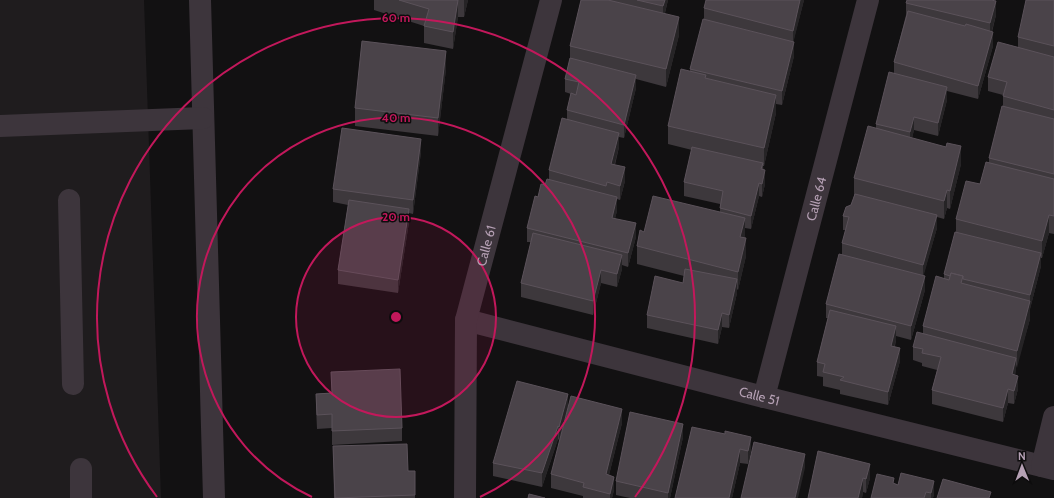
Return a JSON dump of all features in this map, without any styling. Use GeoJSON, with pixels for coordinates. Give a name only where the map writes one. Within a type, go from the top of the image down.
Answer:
{"type":"FeatureCollection","features":[{"type":"Feature","properties":{"kind":"street"},"geometry":{"type":"LineString","coordinates":[[200,0],[214,498]]}},
{"type":"Feature","properties":{"kind":"street","name":"Calle 61"},"geometry":{"type":"LineString","coordinates":[[465,498],[466,320],[551,0]]}},
{"type":"Feature","properties":{"kind":"street","name":"Calle 64"},"geometry":{"type":"LineString","coordinates":[[764,397],[868,0]]}},
{"type":"Feature","properties":{"kind":"street"},"geometry":{"type":"LineString","coordinates":[[0,126],[204,118]]}},
{"type":"Feature","properties":{"kind":"street"},"geometry":{"type":"LineString","coordinates":[[69,200],[74,384]]}},
{"type":"Feature","properties":{"kind":"street","name":"Calle 51"},"geometry":{"type":"LineString","coordinates":[[466,320],[764,397],[1048,467]]}},
{"type":"Feature","properties":{"kind":"street"},"geometry":{"type":"LineString","coordinates":[[1048,467],[1054,417]]}},
{"type":"Feature","properties":{"kind":"street"},"geometry":{"type":"LineString","coordinates":[[81,469],[81,498]]}},
{"type":"Feature","properties":{"kind":"shaded area"},"geometry":{"type":"Polygon","coordinates":[[[0,0],[144,0],[161,498],[0,498],[0,0]]]}},
{"type":"Feature","properties":{"kind":"building"},"geometry":{"type":"Polygon","coordinates":[[[399,0],[458,0],[453,32],[424,26],[429,9],[399,0]]]}},
{"type":"Feature","properties":{"kind":"building"},"geometry":{"type":"Polygon","coordinates":[[[581,0],[608,0],[679,17],[666,69],[570,46],[581,0]]]}},
{"type":"Feature","properties":{"kind":"building"},"geometry":{"type":"Polygon","coordinates":[[[637,0],[665,0],[663,6],[637,0]]]}},
{"type":"Feature","properties":{"kind":"building"},"geometry":{"type":"Polygon","coordinates":[[[706,0],[800,0],[793,31],[704,8],[706,0]]]}},
{"type":"Feature","properties":{"kind":"building"},"geometry":{"type":"Polygon","coordinates":[[[907,0],[996,1],[990,23],[906,3],[907,0]]]}},
{"type":"Feature","properties":{"kind":"building"},"geometry":{"type":"Polygon","coordinates":[[[1026,0],[1054,0],[1054,46],[1018,37],[1026,0]]]}},
{"type":"Feature","properties":{"kind":"building"},"geometry":{"type":"Polygon","coordinates":[[[908,11],[965,26],[966,24],[993,32],[978,86],[894,62],[908,11]]]}},
{"type":"Feature","properties":{"kind":"building"},"geometry":{"type":"Polygon","coordinates":[[[703,19],[794,42],[782,91],[690,69],[703,19]]]}},
{"type":"Feature","properties":{"kind":"building"},"geometry":{"type":"Polygon","coordinates":[[[362,41],[446,51],[438,118],[355,108],[362,41]]]}},
{"type":"Feature","properties":{"kind":"building"},"geometry":{"type":"Polygon","coordinates":[[[998,42],[1054,57],[1054,110],[1003,96],[1007,82],[988,77],[998,42]]]}},
{"type":"Feature","properties":{"kind":"building"},"geometry":{"type":"Polygon","coordinates":[[[570,58],[636,75],[624,125],[567,110],[571,93],[576,95],[579,82],[565,79],[570,58]]]}},
{"type":"Feature","properties":{"kind":"building"},"geometry":{"type":"Polygon","coordinates":[[[681,69],[706,75],[705,78],[776,95],[764,148],[668,126],[681,69]]]}},
{"type":"Feature","properties":{"kind":"building"},"geometry":{"type":"Polygon","coordinates":[[[889,72],[947,87],[938,123],[914,117],[910,132],[876,124],[889,72]]]}},
{"type":"Feature","properties":{"kind":"building"},"geometry":{"type":"Polygon","coordinates":[[[1002,106],[1054,119],[1054,174],[989,158],[1002,106]]]}},
{"type":"Feature","properties":{"kind":"building"},"geometry":{"type":"Polygon","coordinates":[[[562,118],[619,133],[611,164],[625,167],[620,186],[607,182],[606,186],[549,170],[562,118]]]}},
{"type":"Feature","properties":{"kind":"building"},"geometry":{"type":"Polygon","coordinates":[[[868,126],[946,147],[947,143],[961,146],[950,191],[947,190],[944,201],[854,178],[868,126]]]}},
{"type":"Feature","properties":{"kind":"building"},"geometry":{"type":"Polygon","coordinates":[[[342,128],[421,139],[413,200],[333,189],[342,128]]]}},
{"type":"Feature","properties":{"kind":"building"},"geometry":{"type":"Polygon","coordinates":[[[692,147],[763,163],[761,169],[765,170],[762,184],[759,183],[751,216],[720,208],[723,191],[684,182],[692,147]]]}},
{"type":"Feature","properties":{"kind":"building"},"geometry":{"type":"Polygon","coordinates":[[[986,162],[1054,179],[1054,216],[1049,215],[1042,241],[956,219],[966,181],[980,184],[986,162]]]}},
{"type":"Feature","properties":{"kind":"building"},"geometry":{"type":"Polygon","coordinates":[[[547,179],[617,197],[612,218],[636,223],[628,253],[527,228],[535,196],[538,197],[541,184],[545,185],[547,179]]]}},
{"type":"Feature","properties":{"kind":"building"},"geometry":{"type":"Polygon","coordinates":[[[855,194],[937,215],[923,265],[842,243],[849,217],[843,216],[846,207],[851,205],[855,194]]]}},
{"type":"Feature","properties":{"kind":"building"},"geometry":{"type":"Polygon","coordinates":[[[653,196],[745,218],[740,237],[746,238],[738,272],[637,246],[640,230],[644,232],[653,196]]]}},
{"type":"Feature","properties":{"kind":"building"},"geometry":{"type":"Polygon","coordinates":[[[349,200],[409,209],[398,280],[338,270],[349,200]]]}},
{"type":"Feature","properties":{"kind":"building"},"geometry":{"type":"Polygon","coordinates":[[[955,232],[1041,253],[1030,295],[963,279],[963,276],[951,273],[950,276],[944,274],[955,232]]]}},
{"type":"Feature","properties":{"kind":"building"},"geometry":{"type":"Polygon","coordinates":[[[533,233],[622,255],[617,274],[601,270],[593,301],[521,283],[533,233]]]}},
{"type":"Feature","properties":{"kind":"building"},"geometry":{"type":"Polygon","coordinates":[[[839,254],[925,276],[911,326],[826,304],[839,254]]]}},
{"type":"Feature","properties":{"kind":"building"},"geometry":{"type":"Polygon","coordinates":[[[685,269],[737,279],[729,315],[722,313],[718,330],[647,315],[655,276],[683,283],[685,269]]]}},
{"type":"Feature","properties":{"kind":"building"},"geometry":{"type":"Polygon","coordinates":[[[951,273],[963,276],[961,283],[1030,301],[1017,351],[923,326],[936,276],[949,280],[951,273]]]}},
{"type":"Feature","properties":{"kind":"building"},"geometry":{"type":"Polygon","coordinates":[[[830,310],[896,326],[891,346],[900,348],[888,392],[840,380],[844,377],[823,372],[825,364],[817,362],[830,310]]]}},
{"type":"Feature","properties":{"kind":"building"},"geometry":{"type":"Polygon","coordinates":[[[917,332],[1016,358],[1012,374],[1018,376],[1014,391],[1008,389],[1003,408],[932,390],[941,357],[922,353],[923,349],[913,347],[917,332]]]}},
{"type":"Feature","properties":{"kind":"building"},"geometry":{"type":"Polygon","coordinates":[[[400,369],[402,428],[332,431],[332,414],[317,415],[316,394],[332,393],[331,372],[400,369]]]}},
{"type":"Feature","properties":{"kind":"building"},"geometry":{"type":"Polygon","coordinates":[[[517,381],[568,394],[559,427],[558,426],[542,473],[493,463],[517,381]]]}},
{"type":"Feature","properties":{"kind":"building"},"geometry":{"type":"Polygon","coordinates":[[[571,396],[622,409],[606,474],[614,477],[610,494],[583,487],[584,483],[551,474],[571,396]]]}},
{"type":"Feature","properties":{"kind":"building"},"geometry":{"type":"Polygon","coordinates":[[[630,412],[683,424],[668,493],[616,481],[630,412]]]}},
{"type":"Feature","properties":{"kind":"building"},"geometry":{"type":"Polygon","coordinates":[[[692,427],[725,434],[725,431],[751,437],[748,451],[740,449],[729,498],[675,498],[692,427]]]}},
{"type":"Feature","properties":{"kind":"building"},"geometry":{"type":"Polygon","coordinates":[[[754,442],[805,454],[795,498],[741,498],[754,442]]]}},
{"type":"Feature","properties":{"kind":"building"},"geometry":{"type":"Polygon","coordinates":[[[407,444],[408,471],[415,471],[415,495],[335,498],[333,446],[407,444]]]}},
{"type":"Feature","properties":{"kind":"building"},"geometry":{"type":"Polygon","coordinates":[[[818,451],[870,464],[866,479],[863,478],[858,498],[808,498],[818,451]]]}},
{"type":"Feature","properties":{"kind":"building"},"geometry":{"type":"Polygon","coordinates":[[[901,473],[934,481],[931,493],[926,492],[924,498],[871,498],[877,474],[894,478],[893,483],[898,485],[901,473]]]}},
{"type":"Feature","properties":{"kind":"building"},"geometry":{"type":"Polygon","coordinates":[[[943,479],[991,492],[989,498],[937,498],[943,479]]]}},
{"type":"Feature","properties":{"kind":"building"},"geometry":{"type":"Polygon","coordinates":[[[529,494],[545,498],[528,498],[529,494]]]}}]}
